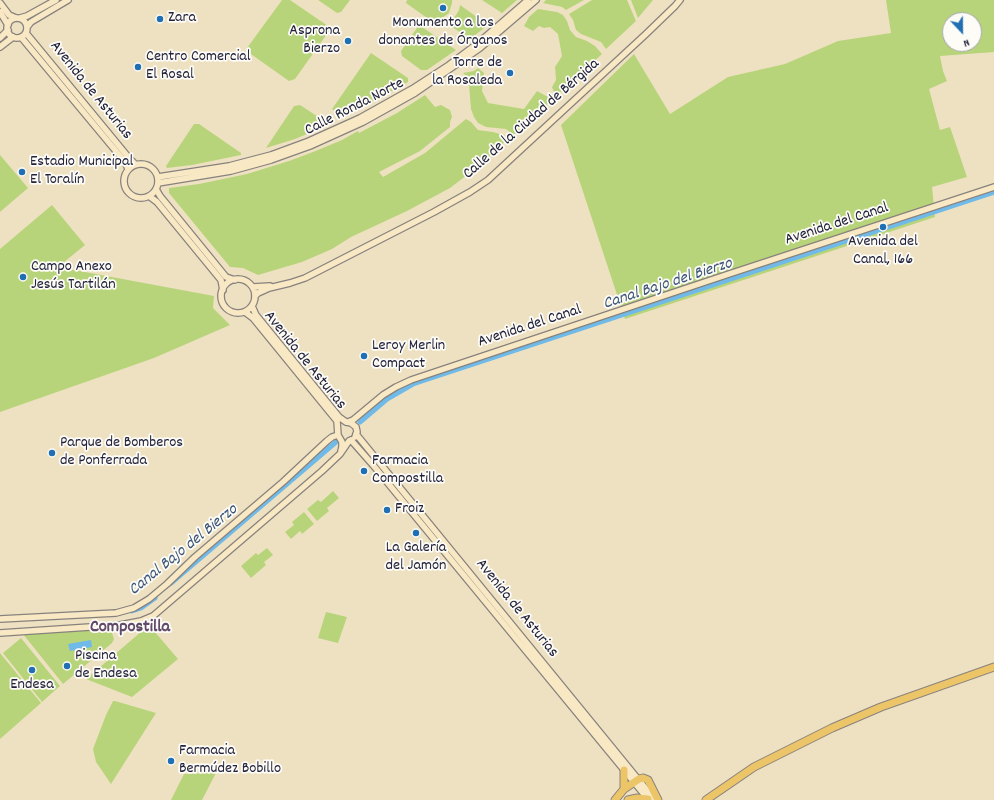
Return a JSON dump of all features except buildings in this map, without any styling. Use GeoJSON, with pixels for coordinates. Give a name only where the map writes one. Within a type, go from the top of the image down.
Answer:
{"type":"FeatureCollection","features":[{"type":"Feature","properties":{"kind":"highway"},"geometry":{"type":"LineString","coordinates":[[706,800],[754,767],[832,728],[894,702],[994,667]]}},
{"type":"Feature","properties":{"kind":"highway"},"geometry":{"type":"LineString","coordinates":[[624,770],[624,789]]}},
{"type":"Feature","properties":{"kind":"highway"},"geometry":{"type":"LineString","coordinates":[[615,800],[624,789],[635,782],[643,778],[648,780],[654,800],[637,798],[628,800]]}},
{"type":"Feature","properties":{"kind":"highway"},"geometry":{"type":"LineString","coordinates":[[635,782],[631,789],[637,798]]}},
{"type":"Feature","properties":{"kind":"street"},"geometry":{"type":"LineString","coordinates":[[0,38],[8,28],[11,20],[27,16],[56,0]]}},
{"type":"Feature","properties":{"kind":"street"},"geometry":{"type":"LineString","coordinates":[[27,26],[68,0]]}},
{"type":"Feature","properties":{"kind":"street","name":"Calle Ronda Norte"},"geometry":{"type":"LineString","coordinates":[[157,183],[270,155],[308,141],[360,118],[412,89],[449,65],[477,44],[528,0]]}},
{"type":"Feature","properties":{"kind":"street","name":"Calle Ronda Norte"},"geometry":{"type":"LineString","coordinates":[[157,183],[231,171],[271,160],[310,146],[363,122],[415,93],[480,48],[536,0]]}},
{"type":"Feature","properties":{"kind":"street","name":"Calle de la Ciudad de Bérgida"},"geometry":{"type":"LineString","coordinates":[[253,287],[276,286],[305,278],[470,192],[488,180],[646,34],[680,0]]}},
{"type":"Feature","properties":{"kind":"street"},"geometry":{"type":"LineString","coordinates":[[0,3],[9,15],[24,21],[27,26],[26,33],[21,38],[13,37],[0,47]]}},
{"type":"Feature","properties":{"kind":"street"},"geometry":{"type":"LineString","coordinates":[[0,12],[13,37]]}},
{"type":"Feature","properties":{"kind":"street","name":"Avenida de Asturias"},"geometry":{"type":"LineString","coordinates":[[26,33],[135,164]]}},
{"type":"Feature","properties":{"kind":"street","name":"Avenida de Asturias"},"geometry":{"type":"LineString","coordinates":[[21,38],[124,162],[128,169]]}},
{"type":"Feature","properties":{"kind":"street"},"geometry":{"type":"LineString","coordinates":[[149,196],[157,202],[221,280],[222,301],[228,310],[233,313],[245,312],[252,306],[256,296],[253,287],[243,280],[235,280],[226,277],[160,196],[157,183],[153,169],[148,165],[135,164],[128,169],[124,177],[127,191],[135,197],[140,198],[149,196],[157,183]]}},
{"type":"Feature","properties":{"kind":"street","name":"Avenida del Canal"},"geometry":{"type":"LineString","coordinates":[[347,422],[356,417],[383,395],[411,380],[744,269],[994,188]]}},
{"type":"Feature","properties":{"kind":"street"},"geometry":{"type":"LineString","coordinates":[[222,290],[228,283],[235,280]]}},
{"type":"Feature","properties":{"kind":"street","name":"Calle de la Ciudad de Bérgida"},"geometry":{"type":"LineString","coordinates":[[256,296],[261,292],[276,286]]}},
{"type":"Feature","properties":{"kind":"street","name":"Avenida de Asturias"},"geometry":{"type":"LineString","coordinates":[[252,306],[256,315],[339,417],[347,422]]}},
{"type":"Feature","properties":{"kind":"street","name":"Avenida de Asturias"},"geometry":{"type":"LineString","coordinates":[[245,312],[253,318],[330,411],[337,421],[339,434]]}},
{"type":"Feature","properties":{"kind":"street"},"geometry":{"type":"LineString","coordinates":[[354,425],[356,417]]}},
{"type":"Feature","properties":{"kind":"street"},"geometry":{"type":"LineString","coordinates":[[0,632],[120,625],[141,621],[153,616],[340,454],[356,434],[357,430],[354,425],[347,422],[341,424],[339,434],[342,447],[340,454]]}},
{"type":"Feature","properties":{"kind":"street"},"geometry":{"type":"LineString","coordinates":[[339,434],[344,441],[350,441]]}},
{"type":"Feature","properties":{"kind":"street"},"geometry":{"type":"LineString","coordinates":[[0,619],[116,613],[134,608],[149,599],[167,584],[283,482],[327,441],[339,434]]}},
{"type":"Feature","properties":{"kind":"street","name":"Avenida de Asturias"},"geometry":{"type":"LineString","coordinates":[[356,434],[635,782]]}},
{"type":"Feature","properties":{"kind":"street","name":"Avenida de Asturias"},"geometry":{"type":"LineString","coordinates":[[350,441],[356,446],[624,770],[654,800]]}},
{"type":"Feature","properties":{"kind":"street"},"geometry":{"type":"LineString","coordinates":[[340,454],[356,446]]}},
{"type":"Feature","properties":{"kind":"green space"},"geometry":{"type":"Polygon","coordinates":[[[282,0],[290,0],[328,26],[329,31],[295,79],[289,81],[248,52],[247,48],[282,0]]]}},
{"type":"Feature","properties":{"kind":"green space"},"geometry":{"type":"Polygon","coordinates":[[[318,0],[350,0],[341,12],[337,13],[318,0]]]}},
{"type":"Feature","properties":{"kind":"green space"},"geometry":{"type":"Polygon","coordinates":[[[407,0],[452,0],[452,3],[449,13],[436,20],[427,18],[406,3],[407,0]]]}},
{"type":"Feature","properties":{"kind":"green space"},"geometry":{"type":"Polygon","coordinates":[[[482,0],[517,0],[502,13],[482,0]]]}},
{"type":"Feature","properties":{"kind":"green space"},"geometry":{"type":"Polygon","coordinates":[[[546,0],[584,0],[566,10],[562,7],[543,3],[546,0]]]}},
{"type":"Feature","properties":{"kind":"green space"},"geometry":{"type":"Polygon","coordinates":[[[592,0],[627,0],[636,21],[606,49],[601,42],[581,34],[576,30],[573,20],[569,14],[592,0]]]}},
{"type":"Feature","properties":{"kind":"green space"},"geometry":{"type":"Polygon","coordinates":[[[631,0],[653,0],[638,18],[631,0]]]}},
{"type":"Feature","properties":{"kind":"green space"},"geometry":{"type":"Polygon","coordinates":[[[886,0],[994,0],[994,52],[940,56],[947,81],[929,89],[940,130],[950,127],[967,177],[932,187],[935,217],[625,319],[561,125],[634,54],[670,114],[728,77],[785,64],[838,41],[891,33],[886,0]]]}},
{"type":"Feature","properties":{"kind":"green space"},"geometry":{"type":"Polygon","coordinates":[[[460,5],[488,25],[470,39],[446,23],[452,20],[456,15],[460,5]]]}},
{"type":"Feature","properties":{"kind":"green space"},"geometry":{"type":"Polygon","coordinates":[[[538,9],[557,12],[563,15],[570,30],[576,37],[595,46],[602,54],[514,135],[506,129],[486,127],[478,123],[474,117],[471,109],[469,84],[467,77],[463,73],[474,71],[478,68],[484,73],[482,91],[488,103],[524,109],[537,91],[550,98],[554,92],[552,87],[556,80],[555,67],[562,56],[558,34],[550,27],[544,28],[539,26],[533,31],[524,26],[529,17],[538,9]]]}},
{"type":"Feature","properties":{"kind":"green space"},"geometry":{"type":"Polygon","coordinates":[[[419,25],[456,50],[427,70],[421,70],[402,56],[401,51],[419,25]]]}},
{"type":"Feature","properties":{"kind":"green space"},"geometry":{"type":"Polygon","coordinates":[[[371,53],[408,78],[408,82],[347,115],[341,115],[332,109],[371,53]]]}},
{"type":"Feature","properties":{"kind":"green space"},"geometry":{"type":"Polygon","coordinates":[[[425,95],[435,107],[441,105],[450,110],[452,117],[450,127],[420,151],[379,172],[383,177],[425,153],[466,119],[478,130],[493,132],[510,137],[480,165],[450,188],[407,211],[351,237],[332,249],[302,262],[258,275],[243,268],[230,267],[169,193],[169,188],[199,184],[247,174],[313,152],[342,140],[358,131],[359,133],[397,113],[425,95]]]}},
{"type":"Feature","properties":{"kind":"green space"},"geometry":{"type":"Polygon","coordinates":[[[300,105],[326,122],[326,126],[295,139],[266,148],[294,106],[300,105]]]}},
{"type":"Feature","properties":{"kind":"green space"},"geometry":{"type":"Polygon","coordinates":[[[194,124],[199,124],[241,153],[241,155],[192,165],[167,168],[166,166],[194,124]]]}},
{"type":"Feature","properties":{"kind":"green space"},"geometry":{"type":"Polygon","coordinates":[[[0,155],[28,188],[0,212],[0,155]]]}},
{"type":"Feature","properties":{"kind":"green space"},"geometry":{"type":"Polygon","coordinates":[[[52,205],[85,245],[58,267],[214,296],[213,308],[230,325],[154,358],[0,412],[0,249],[52,205]]]}},
{"type":"Feature","properties":{"kind":"green space"},"geometry":{"type":"Polygon","coordinates":[[[333,491],[339,498],[327,508],[329,511],[317,521],[307,509],[318,500],[321,502],[333,491]]]}},
{"type":"Feature","properties":{"kind":"green space"},"geometry":{"type":"Polygon","coordinates":[[[304,512],[314,524],[302,534],[300,531],[291,539],[285,532],[294,525],[292,522],[304,512]]]}},
{"type":"Feature","properties":{"kind":"green space"},"geometry":{"type":"Polygon","coordinates":[[[267,548],[273,555],[264,562],[266,565],[251,578],[241,566],[256,553],[258,555],[267,548]]]}},
{"type":"Feature","properties":{"kind":"green space"},"geometry":{"type":"Polygon","coordinates":[[[326,612],[347,617],[338,643],[318,638],[326,612]]]}},
{"type":"Feature","properties":{"kind":"green space","name":"Compostilla"},"geometry":{"type":"Polygon","coordinates":[[[149,625],[178,659],[132,697],[86,679],[149,625]]]}},
{"type":"Feature","properties":{"kind":"green space","name":"Piscina de Endesa"},"geometry":{"type":"Polygon","coordinates":[[[108,629],[112,633],[114,639],[112,643],[63,684],[23,634],[108,629]]]}},
{"type":"Feature","properties":{"kind":"green space","name":"Endesa"},"geometry":{"type":"Polygon","coordinates":[[[21,638],[60,686],[42,702],[3,653],[21,638]]]}},
{"type":"Feature","properties":{"kind":"green space"},"geometry":{"type":"Polygon","coordinates":[[[0,653],[41,703],[0,739],[0,653]]]}},
{"type":"Feature","properties":{"kind":"green space"},"geometry":{"type":"Polygon","coordinates":[[[113,701],[156,713],[111,784],[96,762],[93,749],[113,701]]]}},
{"type":"Feature","properties":{"kind":"green space"},"geometry":{"type":"Polygon","coordinates":[[[216,773],[202,800],[171,800],[184,774],[216,773]]]}},
{"type":"Feature","properties":{"kind":"water"},"geometry":{"type":"Polygon","coordinates":[[[91,640],[92,647],[70,651],[68,644],[91,640]]]}},
{"type":"Feature","properties":{"kind":"waterway","name":"Canal Bajo del Bierzo"},"geometry":{"type":"LineString","coordinates":[[360,422],[387,399],[413,384],[994,192]]}},
{"type":"Feature","properties":{"kind":"waterway","name":"Canal Bajo del Bierzo"},"geometry":{"type":"LineString","coordinates":[[171,583],[336,442]]}},
{"type":"Feature","properties":{"kind":"waterway","name":"Canal Bajo del Bierzo"},"geometry":{"type":"LineString","coordinates":[[132,611],[141,608],[155,598]]}},
{"type":"Feature","properties":{"kind":"place","name":"Monumento a los donantes de Órganos"},"geometry":{"type":"Point","coordinates":[443,8]}},
{"type":"Feature","properties":{"kind":"place","name":"Zara"},"geometry":{"type":"Point","coordinates":[160,19]}},
{"type":"Feature","properties":{"kind":"place","name":"Asprona Bierzo"},"geometry":{"type":"Point","coordinates":[348,41]}},
{"type":"Feature","properties":{"kind":"place","name":"Centro Comercial El Rosal"},"geometry":{"type":"Point","coordinates":[138,67]}},
{"type":"Feature","properties":{"kind":"place","name":"Torre de la Rosaleda"},"geometry":{"type":"Point","coordinates":[510,73]}},
{"type":"Feature","properties":{"kind":"place","name":"Estadio Municipal El Toralín"},"geometry":{"type":"Point","coordinates":[22,172]}},
{"type":"Feature","properties":{"kind":"place","name":"Avenida del Canal, 166"},"geometry":{"type":"Point","coordinates":[883,227]}},
{"type":"Feature","properties":{"kind":"place","name":"Campo Anexo Jesús Tartilán"},"geometry":{"type":"Point","coordinates":[23,277]}},
{"type":"Feature","properties":{"kind":"place","name":"Leroy Merlin Compact"},"geometry":{"type":"Point","coordinates":[364,356]}},
{"type":"Feature","properties":{"kind":"place","name":"Parque de Bomberos de Ponferrada"},"geometry":{"type":"Point","coordinates":[52,453]}},
{"type":"Feature","properties":{"kind":"place","name":"Farmacia Compostilla"},"geometry":{"type":"Point","coordinates":[364,471]}},
{"type":"Feature","properties":{"kind":"place","name":"Froiz"},"geometry":{"type":"Point","coordinates":[387,510]}},
{"type":"Feature","properties":{"kind":"place","name":"La Galería del Jamón"},"geometry":{"type":"Point","coordinates":[416,533]}},
{"type":"Feature","properties":{"kind":"place","name":"Piscina de Endesa"},"geometry":{"type":"Point","coordinates":[67,666]}},
{"type":"Feature","properties":{"kind":"place","name":"Endesa"},"geometry":{"type":"Point","coordinates":[32,670]}},
{"type":"Feature","properties":{"kind":"place","name":"Farmacia Bermúdez Bobillo"},"geometry":{"type":"Point","coordinates":[171,761]}},
{"type":"Feature","properties":{"kind":"district","name":"Compostilla"},"geometry":{"type":"Point","coordinates":[130,629]}}]}
